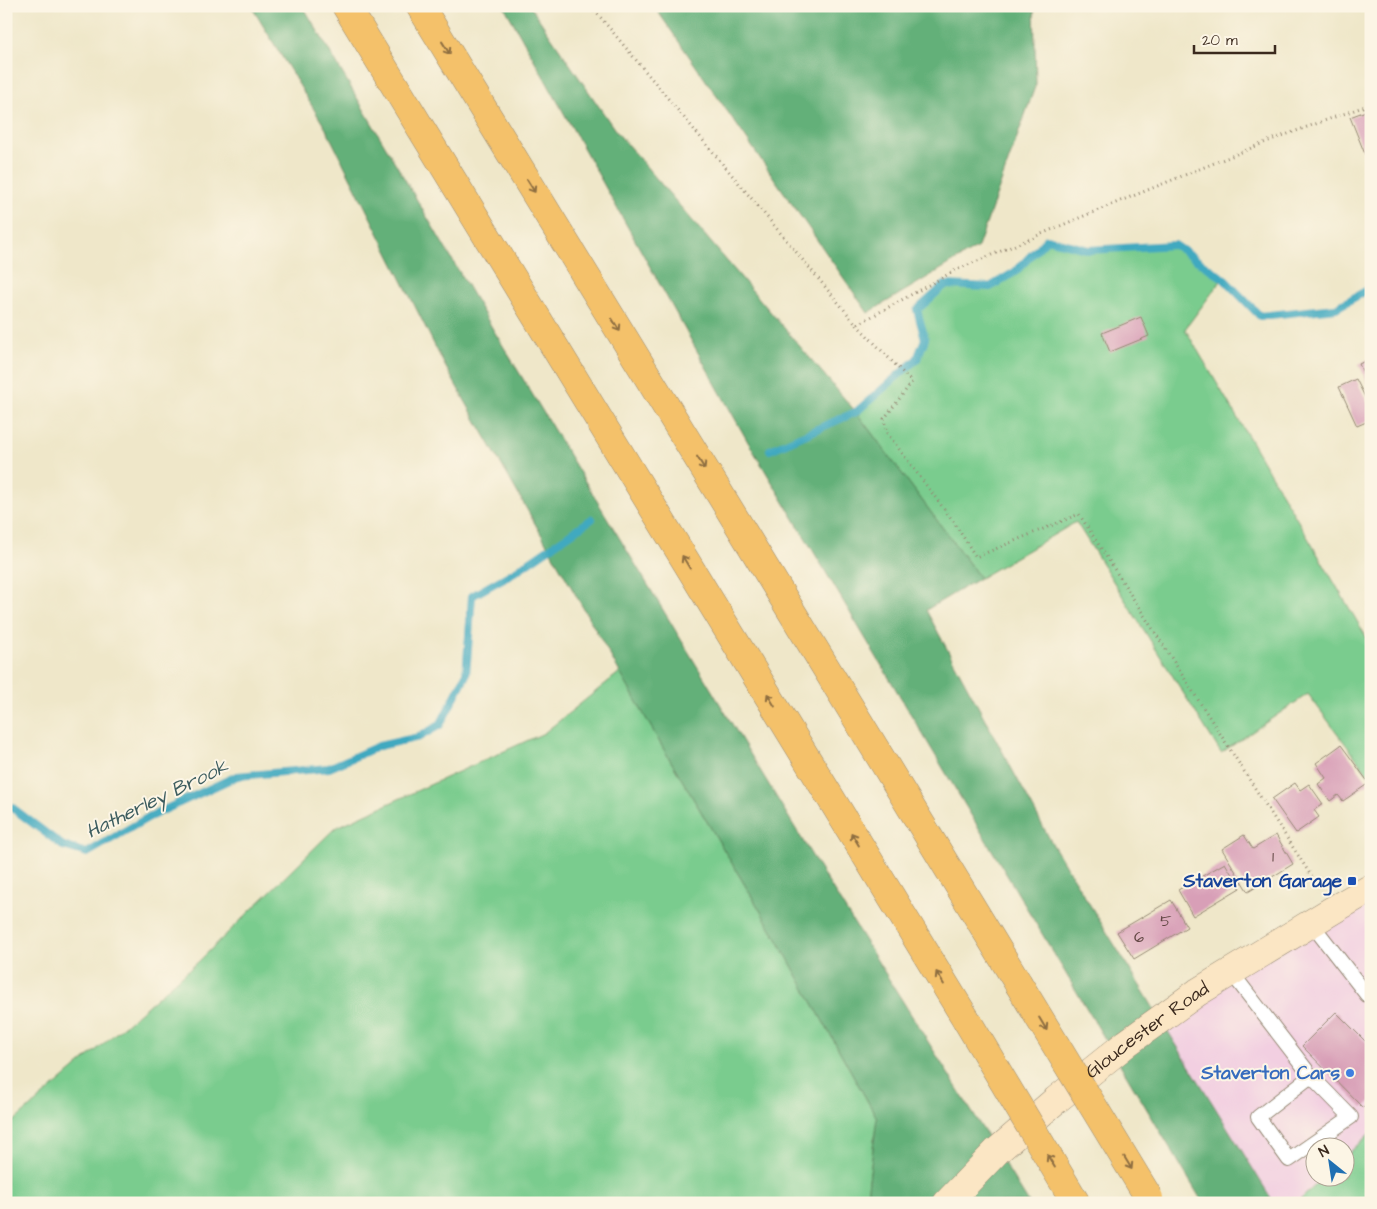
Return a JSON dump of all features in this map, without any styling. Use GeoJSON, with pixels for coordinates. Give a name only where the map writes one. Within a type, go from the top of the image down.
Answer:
{"type":"FeatureCollection","features":[{"type":"Feature","properties":{"kind":"highway"},"geometry":{"type":"LineString","coordinates":[[346,6],[966,1019],[1076,1203]]}},
{"type":"Feature","properties":{"kind":"highway"},"geometry":{"type":"LineString","coordinates":[[420,6],[721,495],[1150,1200]]}},
{"type":"Feature","properties":{"kind":"main road","name":"Gloucester Road"},"geometry":{"type":"LineString","coordinates":[[947,1203],[997,1150],[1056,1100],[1160,1019],[1198,992],[1371,888]]}},
{"type":"Feature","properties":{"kind":"lane"},"geometry":{"type":"LineString","coordinates":[[1322,916],[1367,995]]}},
{"type":"Feature","properties":{"kind":"lane"},"geometry":{"type":"LineString","coordinates":[[1231,972],[1311,1076],[1351,1117],[1289,1160],[1258,1116],[1311,1076]]}},
{"type":"Feature","properties":{"kind":"path"},"geometry":{"type":"LineString","coordinates":[[591,6],[858,324],[912,382],[884,419],[887,433],[953,521],[976,557],[1079,514],[1322,916]]}},
{"type":"Feature","properties":{"kind":"path"},"geometry":{"type":"LineString","coordinates":[[858,324],[956,270],[1271,140],[1371,104]]}},
{"type":"Feature","properties":{"kind":"shaded area"},"geometry":{"type":"Polygon","coordinates":[[[1360,895],[1371,907],[1371,1132],[1354,1148],[1354,1136],[1304,1136],[1304,1186],[1315,1186],[1297,1203],[1274,1203],[1160,1019],[1360,895]]]}},
{"type":"Feature","properties":{"kind":"green space"},"geometry":{"type":"Polygon","coordinates":[[[251,6],[303,6],[494,331],[820,869],[1029,1203],[866,1203],[877,1118],[776,937],[663,748],[444,364],[326,129],[251,6]]]}},
{"type":"Feature","properties":{"kind":"green space"},"geometry":{"type":"Polygon","coordinates":[[[504,6],[530,6],[615,130],[856,412],[980,578],[926,610],[1053,845],[1274,1203],[1203,1203],[748,442],[504,6]]]}},
{"type":"Feature","properties":{"kind":"green space"},"geometry":{"type":"Polygon","coordinates":[[[654,6],[1034,6],[1036,84],[978,247],[868,313],[654,6]]]}},
{"type":"Feature","properties":{"kind":"green space"},"geometry":{"type":"Polygon","coordinates":[[[1047,239],[1089,250],[1175,245],[1223,278],[1185,329],[1371,645],[1371,778],[1308,694],[1221,753],[1076,522],[980,578],[856,412],[917,359],[924,339],[917,310],[945,285],[990,287],[1015,272],[1047,239]]]}},
{"type":"Feature","properties":{"kind":"green space"},"geometry":{"type":"Polygon","coordinates":[[[620,672],[776,937],[877,1118],[866,1203],[6,1203],[6,1128],[198,962],[335,828],[544,733],[620,672]]]}},
{"type":"Feature","properties":{"kind":"green space"},"geometry":{"type":"Polygon","coordinates":[[[1371,1132],[1371,1203],[1297,1203],[1315,1186],[1354,1186],[1354,1148],[1371,1132]]]}},
{"type":"Feature","properties":{"kind":"building"},"geometry":{"type":"Polygon","coordinates":[[[1371,109],[1371,169],[1350,117],[1371,109]]]}},
{"type":"Feature","properties":{"kind":"building"},"geometry":{"type":"Polygon","coordinates":[[[1141,317],[1149,336],[1110,352],[1102,333],[1141,317]]]}},
{"type":"Feature","properties":{"kind":"building"},"geometry":{"type":"Polygon","coordinates":[[[1371,358],[1371,390],[1359,364],[1371,358]]]}},
{"type":"Feature","properties":{"kind":"building"},"geometry":{"type":"Polygon","coordinates":[[[1356,379],[1371,409],[1371,420],[1357,426],[1339,387],[1356,379]]]}},
{"type":"Feature","properties":{"kind":"building"},"geometry":{"type":"Polygon","coordinates":[[[1341,745],[1369,783],[1343,801],[1338,795],[1330,801],[1318,784],[1326,778],[1316,763],[1341,745]]]}},
{"type":"Feature","properties":{"kind":"building"},"geometry":{"type":"Polygon","coordinates":[[[1295,783],[1300,790],[1309,784],[1323,804],[1314,810],[1319,817],[1296,833],[1272,799],[1295,783]]]}},
{"type":"Feature","properties":{"kind":"building"},"geometry":{"type":"Polygon","coordinates":[[[1244,835],[1253,849],[1276,835],[1293,864],[1248,892],[1222,849],[1244,835]]]}},
{"type":"Feature","properties":{"kind":"building"},"geometry":{"type":"Polygon","coordinates":[[[1225,863],[1240,888],[1193,916],[1178,890],[1225,863]]]}},
{"type":"Feature","properties":{"kind":"building"},"geometry":{"type":"Polygon","coordinates":[[[1171,900],[1187,927],[1134,959],[1117,932],[1171,900]]]}},
{"type":"Feature","properties":{"kind":"building","name":"Staverton Cars"},"geometry":{"type":"Polygon","coordinates":[[[1336,1012],[1366,1042],[1371,1037],[1371,1101],[1363,1108],[1302,1046],[1336,1012]]]}},
{"type":"Feature","properties":{"kind":"waterway","name":"Hatherley Brook"},"geometry":{"type":"LineString","coordinates":[[770,450],[856,412],[917,359],[925,339],[917,310],[945,285],[990,287],[1015,272],[1047,239],[1089,250],[1175,245],[1223,278],[1260,316],[1336,308],[1371,288]]}},
{"type":"Feature","properties":{"kind":"waterway","name":"Hatherley Brook"},"geometry":{"type":"LineString","coordinates":[[6,803],[63,846],[87,853],[149,817],[237,776],[329,768],[379,746],[419,737],[440,725],[466,675],[472,596],[516,571],[592,519]]}},
{"type":"Feature","properties":{"kind":"place","name":"Staverton Garage"},"geometry":{"type":"Point","coordinates":[1352,881]}},
{"type":"Feature","properties":{"kind":"place","name":"Staverton Cars"},"geometry":{"type":"Point","coordinates":[1350,1073]}}]}
